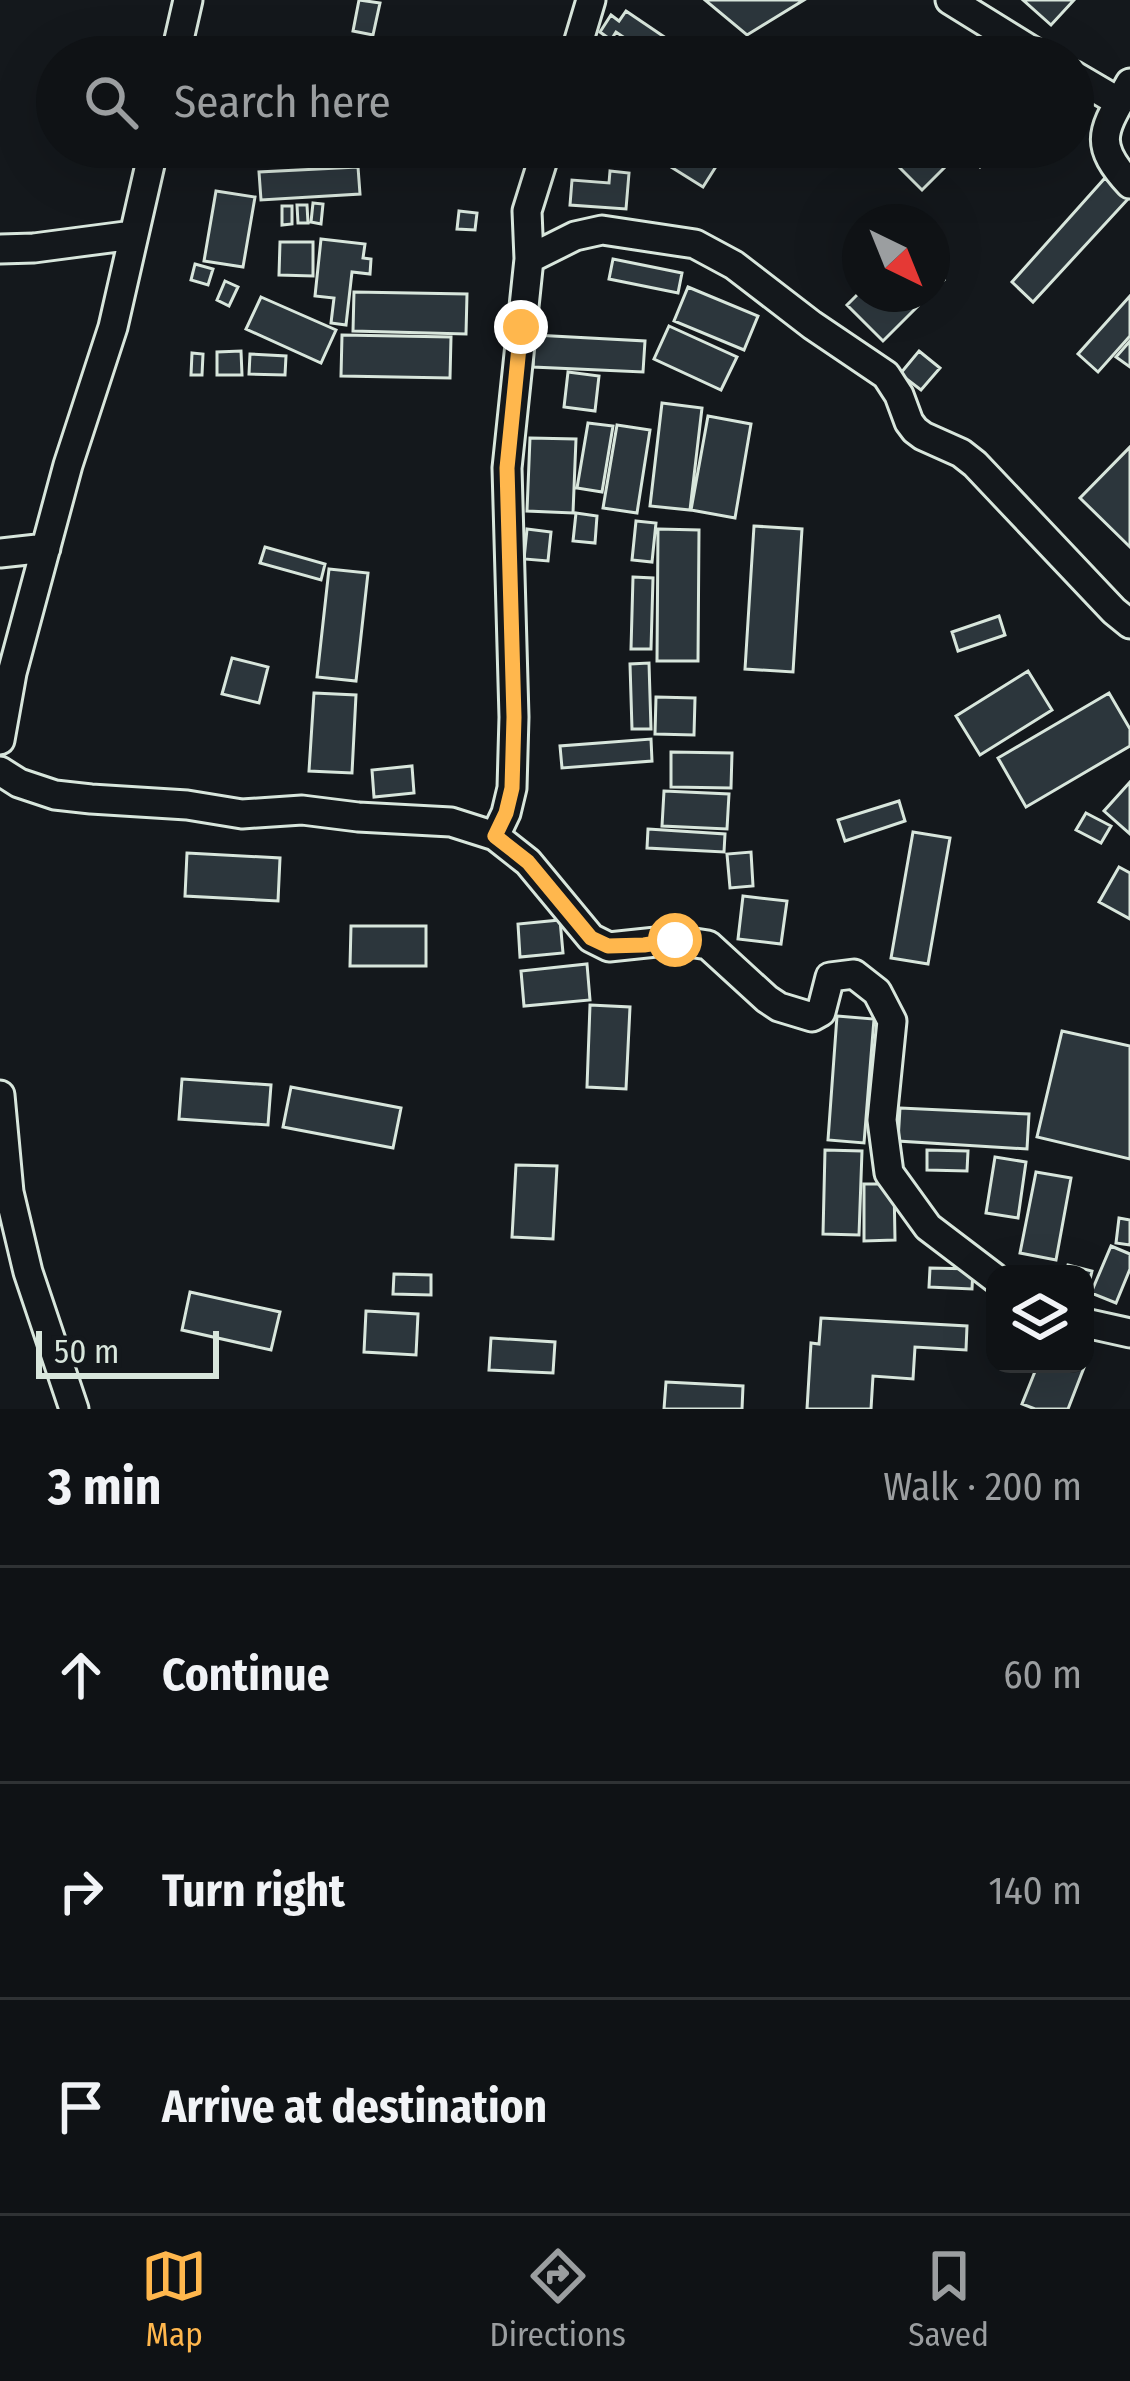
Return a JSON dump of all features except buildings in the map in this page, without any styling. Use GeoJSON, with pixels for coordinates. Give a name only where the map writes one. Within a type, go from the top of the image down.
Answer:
{"type":"FeatureCollection","features":[{"type":"Feature","properties":{"kind":"street"},"geometry":{"type":"LineString","coordinates":[[180,36],[188,0]]}},
{"type":"Feature","properties":{"kind":"street"},"geometry":{"type":"LineString","coordinates":[[580,36],[591,0]]}},
{"type":"Feature","properties":{"kind":"street"},"geometry":{"type":"LineString","coordinates":[[950,0],[1008,36]]}},
{"type":"Feature","properties":{"kind":"street"},"geometry":{"type":"LineString","coordinates":[[1094,82],[1125,93],[1104,146],[1109,160],[1130,184]]}},
{"type":"Feature","properties":{"kind":"street"},"geometry":{"type":"LineString","coordinates":[[0,740],[12,673],[68,465],[113,327],[149,168]]}},
{"type":"Feature","properties":{"kind":"street"},"geometry":{"type":"LineString","coordinates":[[495,836],[512,788],[507,468],[529,259],[527,211],[540,168]]}},
{"type":"Feature","properties":{"kind":"street"},"geometry":{"type":"LineString","coordinates":[[529,259],[575,236],[602,230],[695,244],[734,265],[886,375],[915,430],[975,464],[1130,624]]}},
{"type":"Feature","properties":{"kind":"street"},"geometry":{"type":"LineString","coordinates":[[0,249],[133,236]]}},
{"type":"Feature","properties":{"kind":"street"},"geometry":{"type":"LineString","coordinates":[[0,554],[46,548]]}},
{"type":"Feature","properties":{"kind":"street"},"geometry":{"type":"LineString","coordinates":[[0,771],[55,795],[242,814],[302,810],[451,822],[495,836],[528,862],[591,938],[608,946],[675,940],[708,945],[767,999],[812,1017],[821,1012],[830,977],[854,974],[877,992],[892,1021],[883,1120],[889,1173],[928,1227],[986,1271]]}},
{"type":"Feature","properties":{"kind":"street"},"geometry":{"type":"LineString","coordinates":[[0,1095],[9,1192],[28,1272],[74,1409]]}},
{"type":"Feature","properties":{"kind":"street"},"geometry":{"type":"LineString","coordinates":[[1094,1325],[1130,1333]]}},
{"type":"Feature","properties":{"kind":"route"},"geometry":{"type":"LineString","coordinates":[[521,327],[507,468],[512,788],[495,836],[528,862],[591,938],[608,946],[675,940]]}}]}
